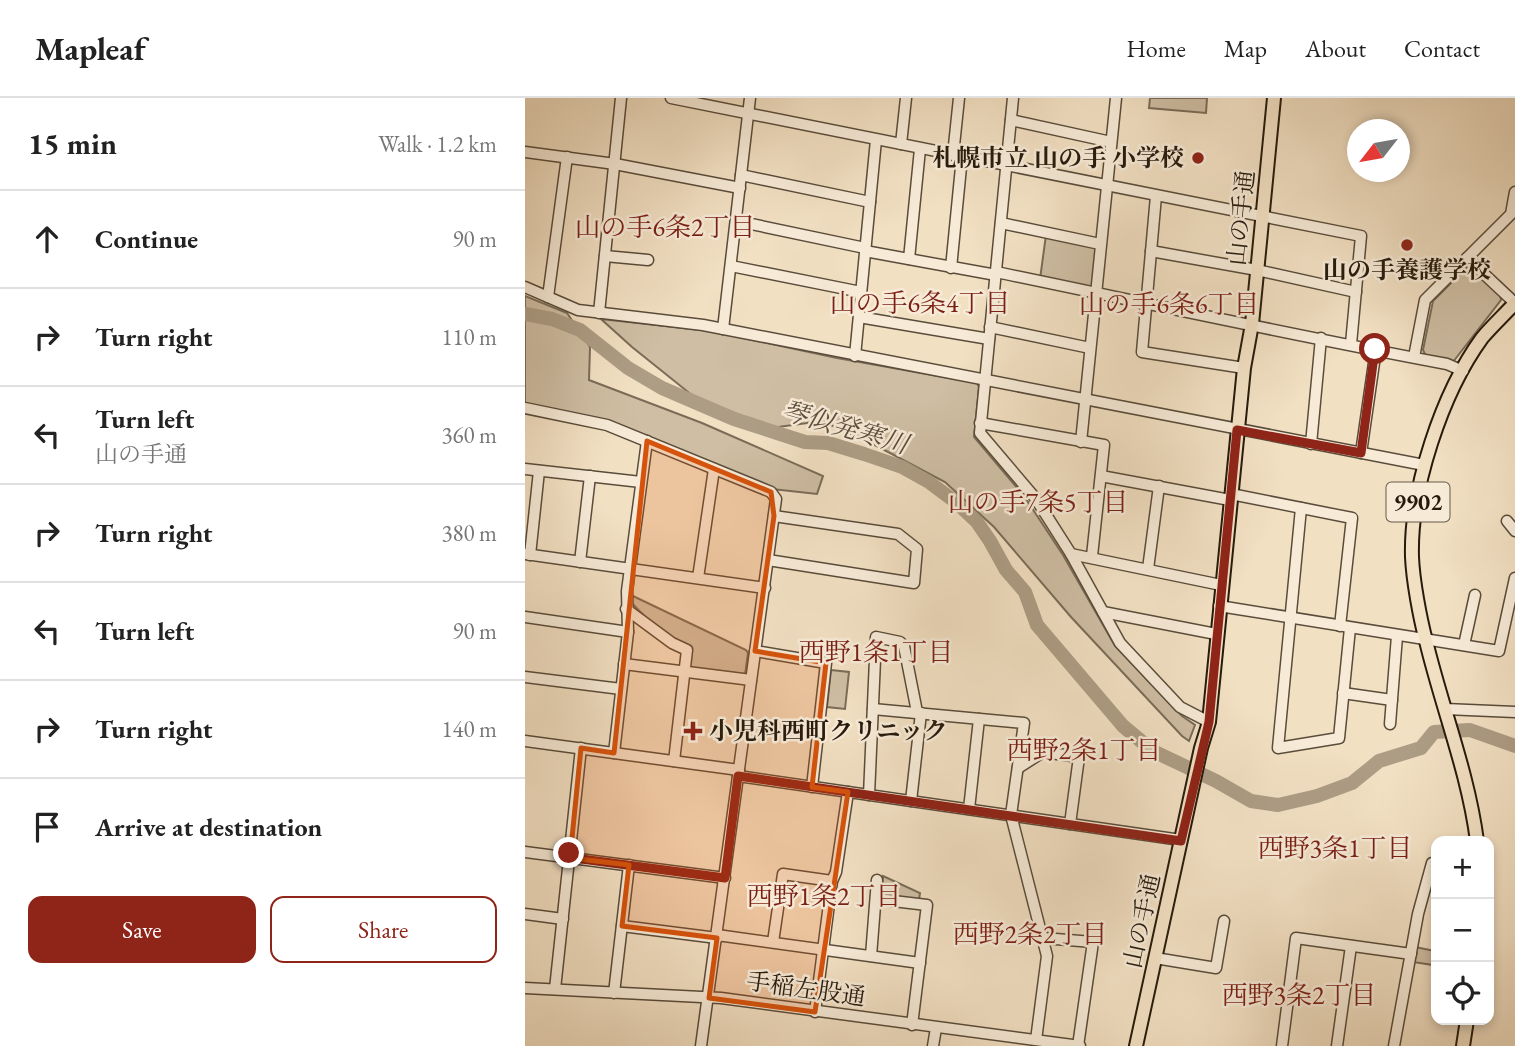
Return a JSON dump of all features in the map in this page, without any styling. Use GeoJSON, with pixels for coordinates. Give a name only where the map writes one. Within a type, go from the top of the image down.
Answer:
{"type":"FeatureCollection","features":[{"type":"Feature","properties":{"kind":"main road","name":"山の手通"},"geometry":{"type":"LineString","coordinates":[[1136,1046],[1209,722],[1230,497],[1244,368],[1252,324],[1274,98]]}},
{"type":"Feature","properties":{"kind":"main road","name":"9902"},"geometry":{"type":"LineString","coordinates":[[1475,836],[1469,796],[1426,640],[1412,557],[1416,514],[1430,444],[1463,371],[1483,338],[1515,303]]}},
{"type":"Feature","properties":{"kind":"main road"},"geometry":{"type":"LineString","coordinates":[[1463,1046],[1466,1025]]}},
{"type":"Feature","properties":{"kind":"street"},"geometry":{"type":"LineString","coordinates":[[599,313],[621,98]]}},
{"type":"Feature","properties":{"kind":"street"},"geometry":{"type":"LineString","coordinates":[[671,98],[1361,236],[1351,344]]}},
{"type":"Feature","properties":{"kind":"street"},"geometry":{"type":"LineString","coordinates":[[723,329],[750,98]]}},
{"type":"Feature","properties":{"kind":"street"},"geometry":{"type":"LineString","coordinates":[[901,144],[906,98]]}},
{"type":"Feature","properties":{"kind":"street"},"geometry":{"type":"LineString","coordinates":[[951,268],[959,98]]}},
{"type":"Feature","properties":{"kind":"street"},"geometry":{"type":"LineString","coordinates":[[1013,98],[979,433],[1027,488],[1071,554],[1121,643],[1180,707],[1209,722]]}},
{"type":"Feature","properties":{"kind":"street"},"geometry":{"type":"LineString","coordinates":[[1081,442],[1116,98]]}},
{"type":"Feature","properties":{"kind":"street"},"geometry":{"type":"LineString","coordinates":[[1011,120],[1111,142]]}},
{"type":"Feature","properties":{"kind":"street"},"geometry":{"type":"LineString","coordinates":[[855,356],[876,140]]}},
{"type":"Feature","properties":{"kind":"street"},"geometry":{"type":"LineString","coordinates":[[909,260],[920,149]]}},
{"type":"Feature","properties":{"kind":"street"},"geometry":{"type":"LineString","coordinates":[[525,152],[615,164],[740,188]]}},
{"type":"Feature","properties":{"kind":"street"},"geometry":{"type":"LineString","coordinates":[[548,297],[567,157]]}},
{"type":"Feature","properties":{"kind":"street"},"geometry":{"type":"LineString","coordinates":[[741,175],[870,202]]}},
{"type":"Feature","properties":{"kind":"street"},"geometry":{"type":"LineString","coordinates":[[1414,357],[1425,300],[1511,214],[1515,192]]}},
{"type":"Feature","properties":{"kind":"street"},"geometry":{"type":"LineString","coordinates":[[1156,196],[1142,352],[1244,368]]}},
{"type":"Feature","properties":{"kind":"street"},"geometry":{"type":"LineString","coordinates":[[737,220],[909,260],[1097,293],[1146,305],[1447,363],[1463,371]]}},
{"type":"Feature","properties":{"kind":"street"},"geometry":{"type":"LineString","coordinates":[[1001,223],[1100,244]]}},
{"type":"Feature","properties":{"kind":"street"},"geometry":{"type":"LineString","coordinates":[[1151,250],[1356,292]]}},
{"type":"Feature","properties":{"kind":"street"},"geometry":{"type":"LineString","coordinates":[[605,256],[648,260]]}},
{"type":"Feature","properties":{"kind":"street"},"geometry":{"type":"LineString","coordinates":[[1467,258],[1515,303]]}},
{"type":"Feature","properties":{"kind":"street"},"geometry":{"type":"LineString","coordinates":[[731,266],[861,292]]}},
{"type":"Feature","properties":{"kind":"street"},"geometry":{"type":"LineString","coordinates":[[525,287],[578,310],[723,329],[1424,465]]}},
{"type":"Feature","properties":{"kind":"street"},"geometry":{"type":"LineString","coordinates":[[859,317],[989,339]]}},
{"type":"Feature","properties":{"kind":"street"},"geometry":{"type":"LineString","coordinates":[[990,327],[1090,348]]}},
{"type":"Feature","properties":{"kind":"street"},"geometry":{"type":"LineString","coordinates":[[1311,444],[1321,338]]}},
{"type":"Feature","properties":{"kind":"street"},"geometry":{"type":"LineString","coordinates":[[1361,453],[1375,349]]}},
{"type":"Feature","properties":{"kind":"street"},"geometry":{"type":"LineString","coordinates":[[525,408],[607,425],[771,492],[776,499],[701,1046]]}},
{"type":"Feature","properties":{"kind":"street"},"geometry":{"type":"LineString","coordinates":[[981,423],[1104,445],[1092,556]]}},
{"type":"Feature","properties":{"kind":"street"},"geometry":{"type":"LineString","coordinates":[[614,753],[628,632],[630,569],[647,441]]}},
{"type":"Feature","properties":{"kind":"street"},"geometry":{"type":"LineString","coordinates":[[525,469],[641,482]]}},
{"type":"Feature","properties":{"kind":"street"},"geometry":{"type":"LineString","coordinates":[[698,578],[713,469]]}},
{"type":"Feature","properties":{"kind":"street"},"geometry":{"type":"LineString","coordinates":[[539,471],[528,555],[765,588]]}},
{"type":"Feature","properties":{"kind":"street"},"geometry":{"type":"LineString","coordinates":[[580,562],[590,476]]}},
{"type":"Feature","properties":{"kind":"street"},"geometry":{"type":"LineString","coordinates":[[1101,476],[1301,508],[1352,518],[1339,738],[1278,748],[1301,508]]}},
{"type":"Feature","properties":{"kind":"street"},"geometry":{"type":"LineString","coordinates":[[1148,569],[1159,486]]}},
{"type":"Feature","properties":{"kind":"street"},"geometry":{"type":"LineString","coordinates":[[768,560],[914,583],[917,549],[898,534],[774,516]]}},
{"type":"Feature","properties":{"kind":"street"},"geometry":{"type":"LineString","coordinates":[[1507,521],[1515,531]]}},
{"type":"Feature","properties":{"kind":"street"},"geometry":{"type":"LineString","coordinates":[[1071,554],[1092,556],[1221,584]]}},
{"type":"Feature","properties":{"kind":"street"},"geometry":{"type":"LineString","coordinates":[[1219,606],[1499,651],[1515,580]]}},
{"type":"Feature","properties":{"kind":"street"},"geometry":{"type":"LineString","coordinates":[[1464,645],[1475,595]]}},
{"type":"Feature","properties":{"kind":"street"},"geometry":{"type":"LineString","coordinates":[[627,610],[672,643],[687,650],[674,761]]}},
{"type":"Feature","properties":{"kind":"street"},"geometry":{"type":"LineString","coordinates":[[1103,612],[1216,634]]}},
{"type":"Feature","properties":{"kind":"street"},"geometry":{"type":"LineString","coordinates":[[525,617],[628,632]]}},
{"type":"Feature","properties":{"kind":"street"},"geometry":{"type":"LineString","coordinates":[[1390,724],[1397,636]]}},
{"type":"Feature","properties":{"kind":"street"},"geometry":{"type":"LineString","coordinates":[[869,795],[876,637],[900,642],[904,646],[919,713],[912,801]]}},
{"type":"Feature","properties":{"kind":"street"},"geometry":{"type":"LineString","coordinates":[[755,651],[826,663],[812,787]]}},
{"type":"Feature","properties":{"kind":"street"},"geometry":{"type":"LineString","coordinates":[[624,664],[751,680]]}},
{"type":"Feature","properties":{"kind":"street"},"geometry":{"type":"LineString","coordinates":[[525,677],[621,689]]}},
{"type":"Feature","properties":{"kind":"street"},"geometry":{"type":"LineString","coordinates":[[1343,693],[1392,700]]}},
{"type":"Feature","properties":{"kind":"street"},"geometry":{"type":"LineString","coordinates":[[873,709],[1024,723],[1011,815],[1047,956],[1036,1040]]}},
{"type":"Feature","properties":{"kind":"street"},"geometry":{"type":"LineString","coordinates":[[1445,709],[1515,712]]}},
{"type":"Feature","properties":{"kind":"street"},"geometry":{"type":"LineString","coordinates":[[969,809],[979,719]]}},
{"type":"Feature","properties":{"kind":"street"},"geometry":{"type":"LineString","coordinates":[[525,741],[674,761],[812,787],[1181,841]]}},
{"type":"Feature","properties":{"kind":"street"},"geometry":{"type":"LineString","coordinates":[[555,989],[581,748]]}},
{"type":"Feature","properties":{"kind":"street"},"geometry":{"type":"LineString","coordinates":[[1017,768],[1043,752],[1079,757],[1070,824]]}},
{"type":"Feature","properties":{"kind":"street"},"geometry":{"type":"LineString","coordinates":[[815,1012],[832,881],[836,872],[848,792]]}},
{"type":"Feature","properties":{"kind":"street"},"geometry":{"type":"LineString","coordinates":[[525,852],[725,878]]}},
{"type":"Feature","properties":{"kind":"street"},"geometry":{"type":"LineString","coordinates":[[614,993],[629,865]]}},
{"type":"Feature","properties":{"kind":"street"},"geometry":{"type":"LineString","coordinates":[[1394,1046],[1418,914],[1431,867]]}},
{"type":"Feature","properties":{"kind":"street"},"geometry":{"type":"LineString","coordinates":[[773,942],[783,874],[832,881]]}},
{"type":"Feature","properties":{"kind":"street"},"geometry":{"type":"LineString","coordinates":[[871,956],[877,880]]}},
{"type":"Feature","properties":{"kind":"street"},"geometry":{"type":"LineString","coordinates":[[876,899],[927,905],[912,1025]]}},
{"type":"Feature","properties":{"kind":"street"},"geometry":{"type":"LineString","coordinates":[[525,914],[563,919]]}},
{"type":"Feature","properties":{"kind":"street"},"geometry":{"type":"LineString","coordinates":[[1155,958],[1216,968],[1224,921]]}},
{"type":"Feature","properties":{"kind":"street"},"geometry":{"type":"LineString","coordinates":[[622,926],[773,942],[920,963]]}},
{"type":"Feature","properties":{"kind":"street"},"geometry":{"type":"LineString","coordinates":[[1044,938],[1093,942],[1079,1046]]}},
{"type":"Feature","properties":{"kind":"street"},"geometry":{"type":"LineString","coordinates":[[1282,1046],[1296,938],[1411,954]]}},
{"type":"Feature","properties":{"kind":"street"},"geometry":{"type":"LineString","coordinates":[[1338,1046],[1351,946]]}},
{"type":"Feature","properties":{"kind":"street","name":"手稲左股通"},"geometry":{"type":"LineString","coordinates":[[525,988],[709,998],[936,1028],[1017,1042],[1036,1040],[1079,1046]]}},
{"type":"Feature","properties":{"kind":"street"},"geometry":{"type":"LineString","coordinates":[[933,1046],[936,1028]]}},
{"type":"Feature","properties":{"kind":"highlighted area"},"geometry":{"type":"Polygon","coordinates":[[[647,441],[771,492],[774,516],[755,651],[826,663],[812,787],[848,792],[815,1012],[709,998],[717,938],[622,926],[629,865],[570,858],[569,853],[581,748],[614,753],[647,441]]]}},
{"type":"Feature","properties":{"kind":"shaded area"},"geometry":{"type":"Polygon","coordinates":[[[1150,98],[1207,98],[1206,113],[1149,108],[1150,98]]]}},
{"type":"Feature","properties":{"kind":"shaded area"},"geometry":{"type":"Polygon","coordinates":[[[1046,235],[1097,248],[1093,287],[1040,279],[1046,235]]]}},
{"type":"Feature","properties":{"kind":"shaded area"},"geometry":{"type":"Polygon","coordinates":[[[1467,267],[1500,295],[1501,300],[1453,362],[1426,356],[1423,350],[1433,301],[1467,267]]]}},
{"type":"Feature","properties":{"kind":"shaded area"},"geometry":{"type":"Polygon","coordinates":[[[525,296],[567,313],[590,347],[589,380],[702,423],[823,476],[817,494],[772,489],[648,437],[525,404],[525,296]]]}},
{"type":"Feature","properties":{"kind":"shaded area"},"geometry":{"type":"Polygon","coordinates":[[[601,319],[711,331],[837,358],[977,383],[979,387],[974,437],[1024,496],[1063,555],[1115,646],[1182,716],[1195,725],[1189,741],[1071,617],[994,527],[945,482],[822,421],[771,428],[693,396],[601,319]]]}},
{"type":"Feature","properties":{"kind":"shaded area"},"geometry":{"type":"Polygon","coordinates":[[[633,596],[746,650],[748,653],[745,675],[692,670],[689,667],[691,648],[665,634],[651,622],[630,601],[633,596]]]}},
{"type":"Feature","properties":{"kind":"shaded area"},"geometry":{"type":"Polygon","coordinates":[[[831,670],[849,672],[845,709],[827,707],[831,670]]]}},
{"type":"Feature","properties":{"kind":"shaded area"},"geometry":{"type":"Polygon","coordinates":[[[883,876],[920,893],[919,900],[881,896],[883,876]]]}},
{"type":"Feature","properties":{"kind":"shaded area"},"geometry":{"type":"Polygon","coordinates":[[[1415,947],[1431,950],[1431,965],[1413,962],[1415,947]]]}},
{"type":"Feature","properties":{"kind":"waterway","name":"琴似発寒川"},"geometry":{"type":"LineString","coordinates":[[525,314],[552,319],[580,330],[628,368],[662,388],[734,419],[805,442],[828,443],[864,454],[902,467],[929,482],[977,522],[1006,570],[1025,592],[1037,625],[1123,726],[1153,751],[1251,801],[1278,805],[1317,796],[1352,783],[1379,761],[1421,748],[1434,732],[1470,730],[1515,746]]}},
{"type":"Feature","properties":{"kind":"place","name":"札幌市立 山の手 小学校"},"geometry":{"type":"Point","coordinates":[1198,158]}},
{"type":"Feature","properties":{"kind":"place","name":"山の手養護学校"},"geometry":{"type":"Point","coordinates":[1407,245]}},
{"type":"Feature","properties":{"kind":"place","name":"小児科西町クリニック"},"geometry":{"type":"Point","coordinates":[693,731]}},
{"type":"Feature","properties":{"kind":"district","name":"山の手6条2丁目"},"geometry":{"type":"Point","coordinates":[665,227]}},
{"type":"Feature","properties":{"kind":"district","name":"山の手6条4丁目"},"geometry":{"type":"Point","coordinates":[920,303]}},
{"type":"Feature","properties":{"kind":"district","name":"山の手6条6丁目"},"geometry":{"type":"Point","coordinates":[1169,304]}},
{"type":"Feature","properties":{"kind":"district","name":"山の手7条5丁目"},"geometry":{"type":"Point","coordinates":[1038,502]}},
{"type":"Feature","properties":{"kind":"district","name":"西野1条1丁目"},"geometry":{"type":"Point","coordinates":[876,652]}},
{"type":"Feature","properties":{"kind":"district","name":"西野2条1丁目"},"geometry":{"type":"Point","coordinates":[1084,750]}},
{"type":"Feature","properties":{"kind":"district","name":"西野3条1丁目"},"geometry":{"type":"Point","coordinates":[1335,848]}},
{"type":"Feature","properties":{"kind":"district","name":"西野1条2丁目"},"geometry":{"type":"Point","coordinates":[824,896]}},
{"type":"Feature","properties":{"kind":"district","name":"西野2条2丁目"},"geometry":{"type":"Point","coordinates":[1030,934]}},
{"type":"Feature","properties":{"kind":"district","name":"西野3条2丁目"},"geometry":{"type":"Point","coordinates":[1299,995]}},
{"type":"Feature","properties":{"kind":"route"},"geometry":{"type":"LineString","coordinates":[[569,853],[570,858],[725,878],[738,776],[1181,841],[1209,722],[1237,430],[1361,453],[1375,349]]}}]}
